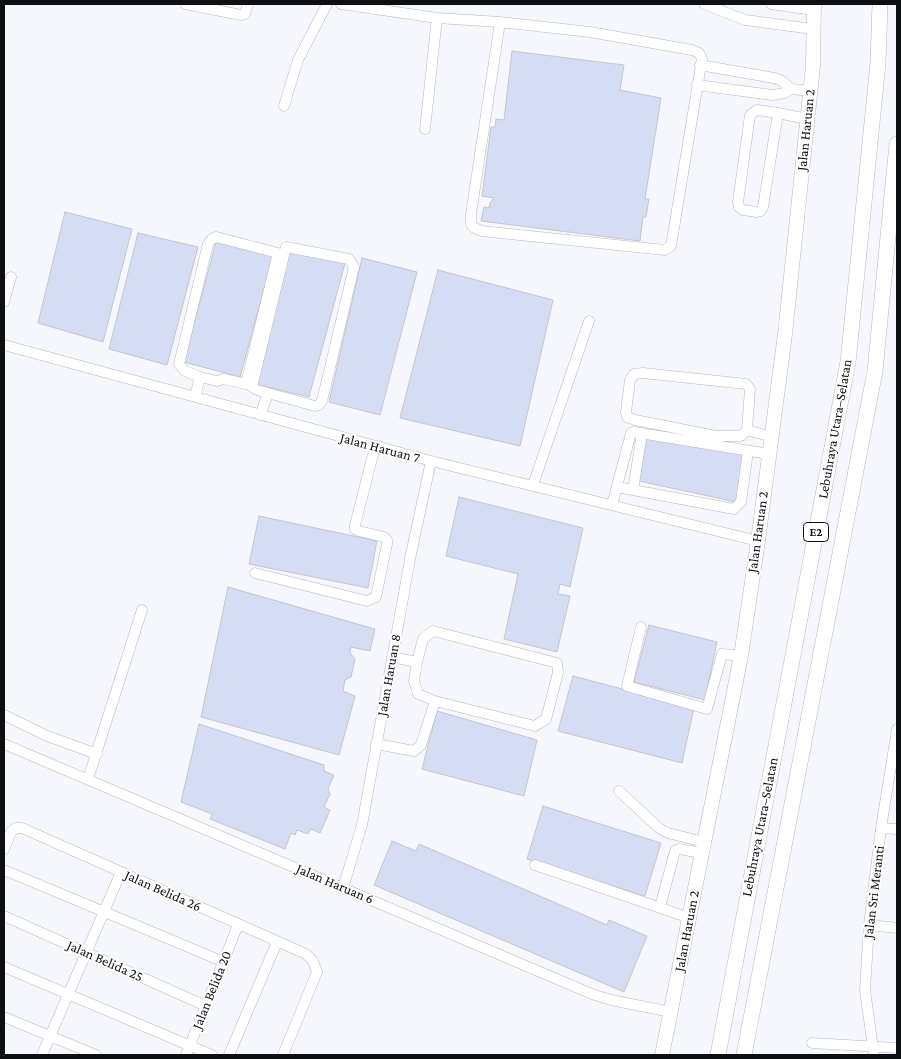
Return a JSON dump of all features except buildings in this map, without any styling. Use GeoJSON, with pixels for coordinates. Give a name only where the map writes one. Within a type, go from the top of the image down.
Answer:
{"type":"FeatureCollection","features":[{"type":"Feature","properties":{"kind":"highway","name":"Lebuhraya Utara–Selatan"},"geometry":{"type":"LineString","coordinates":[[718,1055],[848,362],[878,63],[880,4]]}},
{"type":"Feature","properties":{"kind":"highway","name":"Lebuhraya Utara–Selatan"},"geometry":{"type":"LineString","coordinates":[[744,1055],[875,371],[897,144]]}},
{"type":"Feature","properties":{"kind":"main road","name":"Jalan Haruan 2"},"geometry":{"type":"LineString","coordinates":[[662,1055],[740,656],[758,541],[785,334],[813,66],[814,7]]}},
{"type":"Feature","properties":{"kind":"street"},"geometry":{"type":"LineString","coordinates":[[186,4],[241,15],[246,9]]}},
{"type":"Feature","properties":{"kind":"street"},"geometry":{"type":"LineString","coordinates":[[284,106],[298,60],[327,4]]}},
{"type":"Feature","properties":{"kind":"street"},"geometry":{"type":"LineString","coordinates":[[341,4],[437,18],[500,22],[590,32],[692,50],[699,53],[702,59],[671,246],[665,250],[476,229],[471,224],[470,214],[495,44],[500,22]]}},
{"type":"Feature","properties":{"kind":"street"},"geometry":{"type":"LineString","coordinates":[[704,4],[745,20],[813,30]]}},
{"type":"Feature","properties":{"kind":"street"},"geometry":{"type":"LineString","coordinates":[[771,4],[814,7]]}},
{"type":"Feature","properties":{"kind":"street"},"geometry":{"type":"LineString","coordinates":[[425,129],[437,18]]}},
{"type":"Feature","properties":{"kind":"street"},"geometry":{"type":"LineString","coordinates":[[700,65],[774,78],[782,81],[791,89],[810,91]]}},
{"type":"Feature","properties":{"kind":"street"},"geometry":{"type":"LineString","coordinates":[[697,85],[772,95],[785,93],[791,89]]}},
{"type":"Feature","properties":{"kind":"street"},"geometry":{"type":"LineString","coordinates":[[778,113],[763,207],[761,211],[743,210],[738,202],[750,115],[756,110],[778,113],[806,119]]}},
{"type":"Feature","properties":{"kind":"street"},"geometry":{"type":"LineString","coordinates":[[216,237],[278,253],[246,384],[224,379],[217,381],[200,377],[185,371],[180,367],[179,361],[210,241],[216,237]]}},
{"type":"Feature","properties":{"kind":"street"},"geometry":{"type":"LineString","coordinates":[[286,247],[349,260],[354,267],[354,271],[322,401],[319,405],[311,406],[268,394],[252,387],[286,247]]}},
{"type":"Feature","properties":{"kind":"street"},"geometry":{"type":"LineString","coordinates":[[4,302],[10,277]]}},
{"type":"Feature","properties":{"kind":"street"},"geometry":{"type":"LineString","coordinates":[[533,485],[588,321]]}},
{"type":"Feature","properties":{"kind":"street","name":"Jalan Haruan 7"},"geometry":{"type":"LineString","coordinates":[[4,346],[376,447],[758,541]]}},
{"type":"Feature","properties":{"kind":"street"},"geometry":{"type":"LineString","coordinates":[[643,373],[746,384],[750,389],[747,430],[741,436],[716,436],[634,420],[627,417],[626,412],[630,380],[634,374],[643,373]]}},
{"type":"Feature","properties":{"kind":"street"},"geometry":{"type":"LineString","coordinates":[[195,397],[200,377]]}},
{"type":"Feature","properties":{"kind":"street"},"geometry":{"type":"LineString","coordinates":[[260,415],[268,394]]}},
{"type":"Feature","properties":{"kind":"street"},"geometry":{"type":"LineString","coordinates":[[747,430],[772,437]]}},
{"type":"Feature","properties":{"kind":"street"},"geometry":{"type":"LineString","coordinates":[[612,505],[631,433],[634,432],[769,454]]}},
{"type":"Feature","properties":{"kind":"street"},"geometry":{"type":"LineString","coordinates":[[633,490],[642,433]]}},
{"type":"Feature","properties":{"kind":"street"},"geometry":{"type":"LineString","coordinates":[[255,573],[367,601],[376,597],[388,544],[387,540],[384,537],[359,532],[355,529],[376,447]]}},
{"type":"Feature","properties":{"kind":"street"},"geometry":{"type":"LineString","coordinates":[[617,487],[734,509],[741,502],[748,451]]}},
{"type":"Feature","properties":{"kind":"street","name":"Jalan Haruan 8"},"geometry":{"type":"LineString","coordinates":[[344,888],[362,825],[411,554],[431,461]]}},
{"type":"Feature","properties":{"kind":"street"},"geometry":{"type":"LineString","coordinates":[[88,780],[142,610]]}},
{"type":"Feature","properties":{"kind":"street"},"geometry":{"type":"LineString","coordinates":[[641,627],[627,686],[645,692],[707,709],[722,654],[740,656]]}},
{"type":"Feature","properties":{"kind":"street"},"geometry":{"type":"LineString","coordinates":[[433,631],[557,663],[558,673],[546,719],[535,726],[418,694],[414,681],[417,662],[423,639],[433,631]]}},
{"type":"Feature","properties":{"kind":"street"},"geometry":{"type":"LineString","coordinates":[[392,657],[417,662]]}},
{"type":"Feature","properties":{"kind":"street"},"geometry":{"type":"LineString","coordinates":[[376,744],[414,751],[421,745],[436,700]]}},
{"type":"Feature","properties":{"kind":"street"},"geometry":{"type":"LineString","coordinates":[[4,715],[47,736],[97,754]]}},
{"type":"Feature","properties":{"kind":"street","name":"Jalan Sri Meranti"},"geometry":{"type":"LineString","coordinates":[[873,1051],[865,990],[869,925],[881,828],[897,729]]}},
{"type":"Feature","properties":{"kind":"street","name":"Jalan Haruan 6"},"geometry":{"type":"LineString","coordinates":[[4,744],[592,994],[611,1000],[671,1012]]}},
{"type":"Feature","properties":{"kind":"street"},"geometry":{"type":"LineString","coordinates":[[620,791],[659,828],[703,848]]}},
{"type":"Feature","properties":{"kind":"street","name":"Jalan Belida 26"},"geometry":{"type":"LineString","coordinates":[[4,849],[11,832],[16,828],[22,828],[306,954],[313,961],[317,972],[283,1055]]}},
{"type":"Feature","properties":{"kind":"street"},"geometry":{"type":"LineString","coordinates":[[881,828],[897,830]]}},
{"type":"Feature","properties":{"kind":"street"},"geometry":{"type":"LineString","coordinates":[[660,907],[675,851],[703,848]]}},
{"type":"Feature","properties":{"kind":"street"},"geometry":{"type":"LineString","coordinates":[[535,865],[690,918]]}},
{"type":"Feature","properties":{"kind":"street"},"geometry":{"type":"LineString","coordinates":[[4,870],[224,962]]}},
{"type":"Feature","properties":{"kind":"street"},"geometry":{"type":"LineString","coordinates":[[42,1055],[121,872]]}},
{"type":"Feature","properties":{"kind":"street","name":"Jalan Belida 25"},"geometry":{"type":"LineString","coordinates":[[4,916],[206,1006]]}},
{"type":"Feature","properties":{"kind":"street","name":"Jalan Belida 20"},"geometry":{"type":"LineString","coordinates":[[188,1051],[238,925]]}},
{"type":"Feature","properties":{"kind":"street"},"geometry":{"type":"LineString","coordinates":[[869,925],[897,928]]}},
{"type":"Feature","properties":{"kind":"street"},"geometry":{"type":"LineString","coordinates":[[230,1055],[277,942]]}},
{"type":"Feature","properties":{"kind":"street"},"geometry":{"type":"LineString","coordinates":[[4,967],[188,1051],[212,1055]]}},
{"type":"Feature","properties":{"kind":"street"},"geometry":{"type":"LineString","coordinates":[[5,1021],[50,1036],[95,1055]]}},
{"type":"Feature","properties":{"kind":"street"},"geometry":{"type":"LineString","coordinates":[[812,1043],[873,1051],[897,1048]]}}]}
